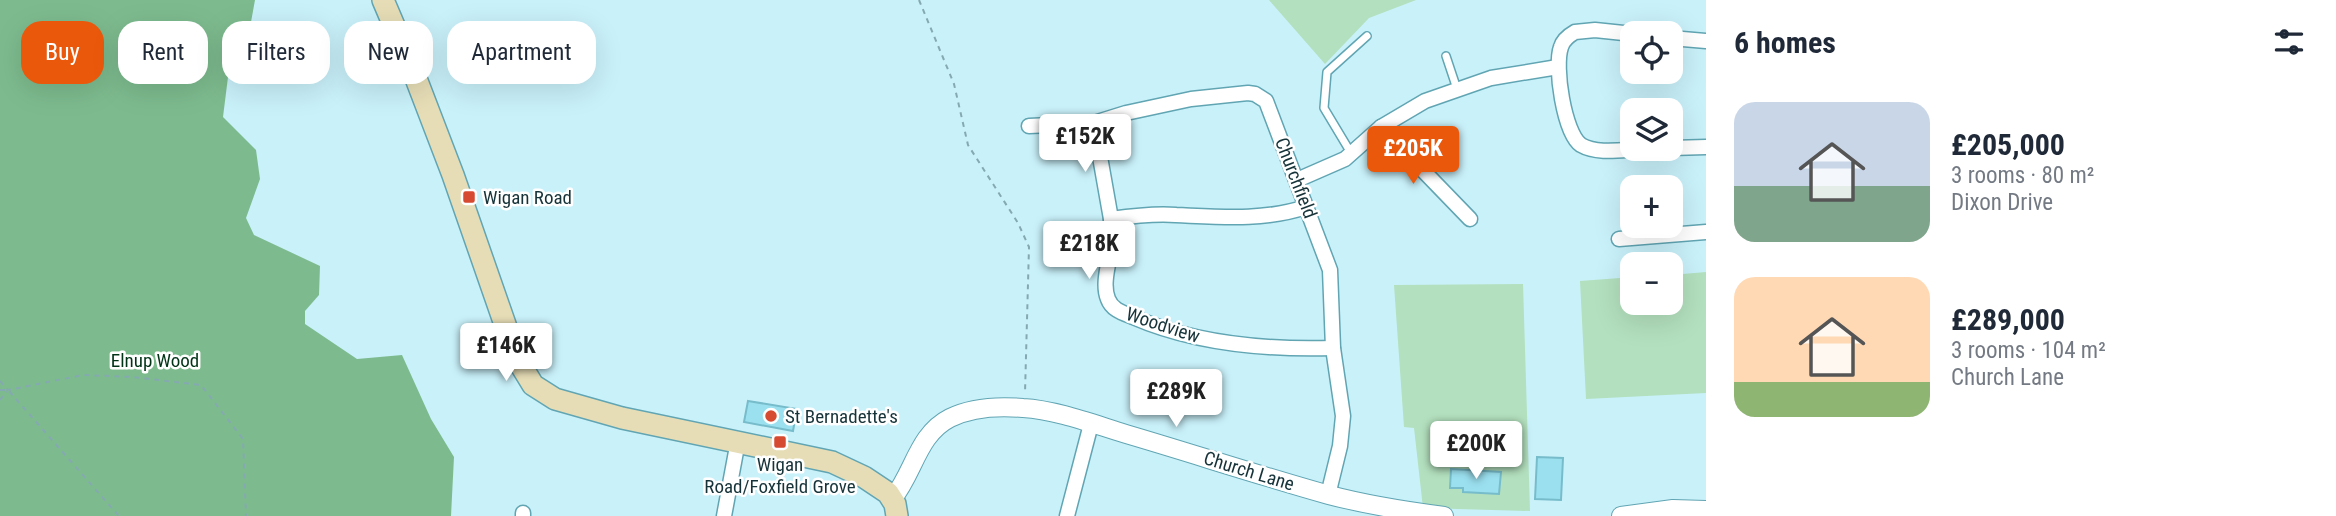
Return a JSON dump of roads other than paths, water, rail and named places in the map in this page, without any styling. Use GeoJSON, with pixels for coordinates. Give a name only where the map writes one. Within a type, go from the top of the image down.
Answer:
{"type":"FeatureCollection","features":[{"type":"Feature","properties":{"kind":"main road"},"geometry":{"type":"LineString","coordinates":[[383,0],[453,175],[508,333],[522,367],[533,385],[555,399],[595,411],[832,462],[864,477],[895,507]]}},
{"type":"Feature","properties":{"kind":"street"},"geometry":{"type":"LineString","coordinates":[[1620,33],[1595,30],[1575,32],[1561,46],[1558,67],[1568,125],[1578,142],[1598,150],[1620,150]]}},
{"type":"Feature","properties":{"kind":"street"},"geometry":{"type":"LineString","coordinates":[[1683,39],[1706,41]]}},
{"type":"Feature","properties":{"kind":"street"},"geometry":{"type":"LineString","coordinates":[[1297,180],[1333,166],[1381,127],[1425,101],[1510,74],[1558,67]]}},
{"type":"Feature","properties":{"kind":"street","name":"Churchfield"},"geometry":{"type":"LineString","coordinates":[[1029,126],[1094,123],[1191,99],[1255,94],[1265,101],[1330,270],[1333,348],[1342,400],[1343,427],[1328,495]]}},
{"type":"Feature","properties":{"kind":"street","name":"Woodview"},"geometry":{"type":"LineString","coordinates":[[1094,123],[1111,219],[1112,238],[1106,293],[1110,303],[1118,311],[1194,337],[1279,348],[1333,348]]}},
{"type":"Feature","properties":{"kind":"street"},"geometry":{"type":"LineString","coordinates":[[1381,127],[1471,219]]}},
{"type":"Feature","properties":{"kind":"street"},"geometry":{"type":"LineString","coordinates":[[1683,148],[1706,147]]}},
{"type":"Feature","properties":{"kind":"street"},"geometry":{"type":"LineString","coordinates":[[1111,219],[1166,215],[1247,218],[1280,214],[1306,206]]}},
{"type":"Feature","properties":{"kind":"street"},"geometry":{"type":"LineString","coordinates":[[1619,239],[1706,232]]}},
{"type":"Feature","properties":{"kind":"street","name":"Church Lane"},"geometry":{"type":"LineString","coordinates":[[895,507],[922,444],[939,425],[958,415],[996,407],[1024,408],[1091,424],[1328,495],[1444,516]]}},
{"type":"Feature","properties":{"kind":"street"},"geometry":{"type":"LineString","coordinates":[[1067,516],[1091,424]]}},
{"type":"Feature","properties":{"kind":"street"},"geometry":{"type":"LineString","coordinates":[[724,516],[738,441]]}},
{"type":"Feature","properties":{"kind":"street"},"geometry":{"type":"LineString","coordinates":[[1621,516],[1673,509],[1706,510]]}},
{"type":"Feature","properties":{"kind":"lane"},"geometry":{"type":"LineString","coordinates":[[1351,153],[1324,108],[1327,72],[1367,36]]}},
{"type":"Feature","properties":{"kind":"lane"},"geometry":{"type":"LineString","coordinates":[[1446,56],[1457,89]]}},
{"type":"Feature","properties":{"kind":"place","name":"Wigan Road"},"geometry":{"type":"Point","coordinates":[469,197]}},
{"type":"Feature","properties":{"kind":"place","name":"St Bernadette's"},"geometry":{"type":"Point","coordinates":[771,416]}},
{"type":"Feature","properties":{"kind":"place","name":"Wigan Road/Foxfield Grove"},"geometry":{"type":"Point","coordinates":[780,442]}},
{"type":"Feature","properties":{"kind":"park label","name":"Elnup Wood"},"geometry":{"type":"Point","coordinates":[155,360]}}]}
